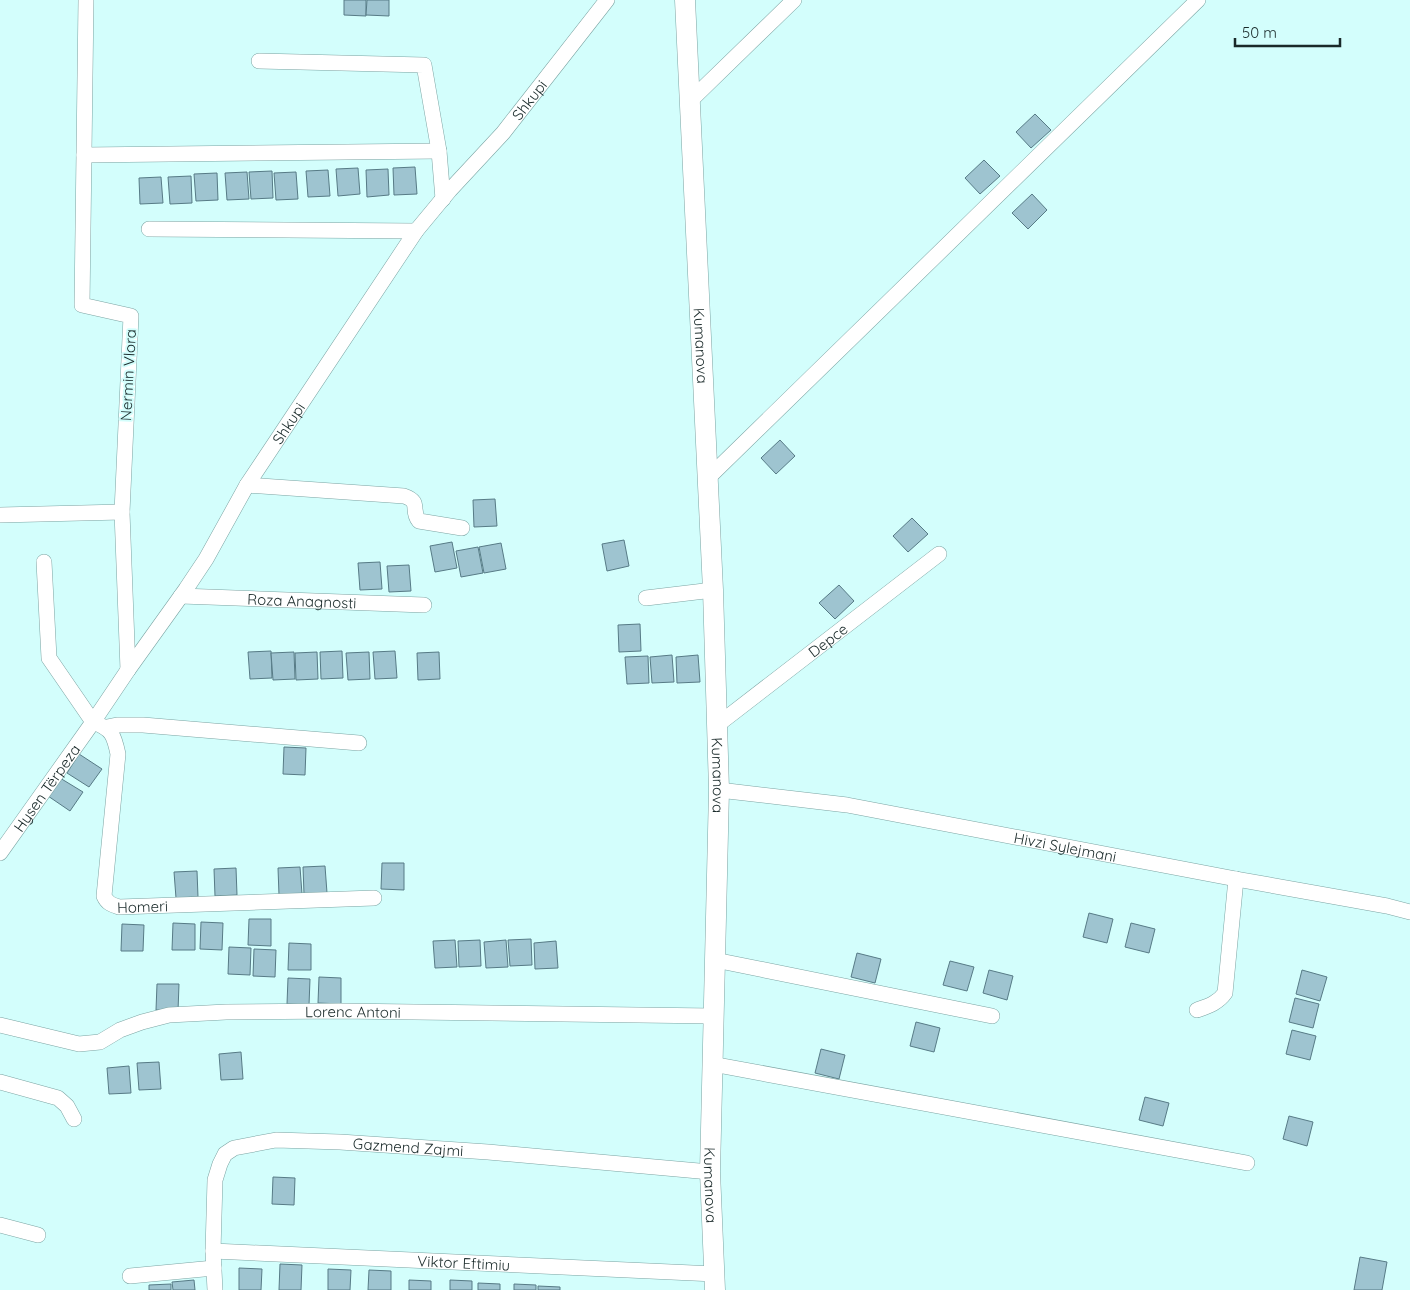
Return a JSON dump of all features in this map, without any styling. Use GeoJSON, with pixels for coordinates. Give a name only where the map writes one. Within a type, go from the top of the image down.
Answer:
{"type":"FeatureCollection","features":[{"type":"Feature","properties":{"kind":"main road","name":"Kumanova"},"geometry":{"type":"LineString","coordinates":[[689,3],[689,102],[713,590],[719,790],[710,1172],[715,1282]]}},
{"type":"Feature","properties":{"kind":"street","name":"Nermin Vlora"},"geometry":{"type":"LineString","coordinates":[[86,0],[82,305],[131,316],[122,512],[128,670]]}},
{"type":"Feature","properties":{"kind":"street","name":"Shkupi"},"geometry":{"type":"LineString","coordinates":[[100,725],[128,670],[206,559],[248,485],[416,231],[503,133],[607,0]]}},
{"type":"Feature","properties":{"kind":"street"},"geometry":{"type":"LineString","coordinates":[[689,102],[794,0]]}},
{"type":"Feature","properties":{"kind":"street"},"geometry":{"type":"LineString","coordinates":[[707,479],[1198,0]]}},
{"type":"Feature","properties":{"kind":"street"},"geometry":{"type":"LineString","coordinates":[[259,61],[424,65],[439,150],[443,199]]}},
{"type":"Feature","properties":{"kind":"street"},"geometry":{"type":"LineString","coordinates":[[84,155],[439,150]]}},
{"type":"Feature","properties":{"kind":"street"},"geometry":{"type":"LineString","coordinates":[[149,229],[416,231]]}},
{"type":"Feature","properties":{"kind":"street"},"geometry":{"type":"LineString","coordinates":[[248,485],[404,496],[411,498],[415,504],[415,516],[419,521],[462,528]]}},
{"type":"Feature","properties":{"kind":"street"},"geometry":{"type":"LineString","coordinates":[[0,514],[122,512]]}},
{"type":"Feature","properties":{"kind":"street","name":"Depce"},"geometry":{"type":"LineString","coordinates":[[716,726],[939,554]]}},
{"type":"Feature","properties":{"kind":"street"},"geometry":{"type":"LineString","coordinates":[[44,562],[49,658],[100,725],[117,724],[359,743]]}},
{"type":"Feature","properties":{"kind":"street"},"geometry":{"type":"LineString","coordinates":[[646,598],[713,590]]}},
{"type":"Feature","properties":{"kind":"street","name":"Roza Anagnosti"},"geometry":{"type":"LineString","coordinates":[[181,596],[424,605]]}},
{"type":"Feature","properties":{"kind":"street","name":"Hysen Tërpeza"},"geometry":{"type":"LineString","coordinates":[[0,852],[100,725]]}},
{"type":"Feature","properties":{"kind":"street","name":"Homeri"},"geometry":{"type":"LineString","coordinates":[[100,725],[115,739],[118,754],[104,896],[106,902],[111,905],[129,907],[374,898]]}},
{"type":"Feature","properties":{"kind":"street","name":"Hivzi Sylejmani"},"geometry":{"type":"LineString","coordinates":[[719,790],[847,805],[1387,906],[1410,912]]}},
{"type":"Feature","properties":{"kind":"street"},"geometry":{"type":"LineString","coordinates":[[1197,1010],[1221,999],[1225,993],[1236,879]]}},
{"type":"Feature","properties":{"kind":"street"},"geometry":{"type":"LineString","coordinates":[[715,960],[992,1016]]}},
{"type":"Feature","properties":{"kind":"street","name":"Lorenc Antoni"},"geometry":{"type":"LineString","coordinates":[[0,1025],[80,1044],[100,1042],[120,1030],[169,1015],[339,1011],[713,1016]]}},
{"type":"Feature","properties":{"kind":"street"},"geometry":{"type":"LineString","coordinates":[[712,1064],[1247,1163]]}},
{"type":"Feature","properties":{"kind":"street"},"geometry":{"type":"LineString","coordinates":[[0,1082],[58,1098],[67,1106],[74,1119]]}},
{"type":"Feature","properties":{"kind":"street","name":"Gazmend Zajmi"},"geometry":{"type":"LineString","coordinates":[[216,1290],[213,1251],[215,1180],[225,1154],[234,1148],[276,1140],[340,1142],[488,1152],[710,1172]]}},
{"type":"Feature","properties":{"kind":"street"},"geometry":{"type":"LineString","coordinates":[[0,1225],[38,1235]]}},
{"type":"Feature","properties":{"kind":"street","name":"Viktor Eftimiu"},"geometry":{"type":"LineString","coordinates":[[213,1251],[715,1282]]}},
{"type":"Feature","properties":{"kind":"street"},"geometry":{"type":"LineString","coordinates":[[130,1276],[214,1268]]}},
{"type":"Feature","properties":{"kind":"building"},"geometry":{"type":"Polygon","coordinates":[[[344,0],[366,0],[366,16],[344,15],[344,0]]]}},
{"type":"Feature","properties":{"kind":"building"},"geometry":{"type":"Polygon","coordinates":[[[367,0],[389,0],[389,16],[366,15],[367,0]]]}},
{"type":"Feature","properties":{"kind":"building"},"geometry":{"type":"Polygon","coordinates":[[[1035,114],[1051,130],[1031,148],[1016,132],[1035,114]]]}},
{"type":"Feature","properties":{"kind":"building"},"geometry":{"type":"Polygon","coordinates":[[[984,160],[1000,176],[980,194],[965,178],[984,160]]]}},
{"type":"Feature","properties":{"kind":"building"},"geometry":{"type":"Polygon","coordinates":[[[415,167],[417,194],[394,195],[393,168],[415,167]]]}},
{"type":"Feature","properties":{"kind":"building"},"geometry":{"type":"Polygon","coordinates":[[[358,168],[360,194],[338,196],[336,169],[358,168]]]}},
{"type":"Feature","properties":{"kind":"building"},"geometry":{"type":"Polygon","coordinates":[[[388,169],[389,195],[367,197],[366,170],[388,169]]]}},
{"type":"Feature","properties":{"kind":"building"},"geometry":{"type":"Polygon","coordinates":[[[328,170],[330,196],[308,197],[306,171],[328,170]]]}},
{"type":"Feature","properties":{"kind":"building"},"geometry":{"type":"Polygon","coordinates":[[[272,171],[273,198],[251,199],[249,172],[272,171]]]}},
{"type":"Feature","properties":{"kind":"building"},"geometry":{"type":"Polygon","coordinates":[[[247,172],[249,199],[227,200],[225,173],[247,172]]]}},
{"type":"Feature","properties":{"kind":"building"},"geometry":{"type":"Polygon","coordinates":[[[296,172],[298,199],[276,200],[274,173],[296,172]]]}},
{"type":"Feature","properties":{"kind":"building"},"geometry":{"type":"Polygon","coordinates":[[[217,173],[218,200],[196,201],[194,174],[217,173]]]}},
{"type":"Feature","properties":{"kind":"building"},"geometry":{"type":"Polygon","coordinates":[[[191,176],[192,203],[170,204],[168,177],[191,176]]]}},
{"type":"Feature","properties":{"kind":"building"},"geometry":{"type":"Polygon","coordinates":[[[161,177],[163,203],[140,204],[139,178],[161,177]]]}},
{"type":"Feature","properties":{"kind":"building"},"geometry":{"type":"Polygon","coordinates":[[[1032,194],[1047,210],[1028,229],[1012,213],[1032,194]]]}},
{"type":"Feature","properties":{"kind":"building"},"geometry":{"type":"Polygon","coordinates":[[[780,440],[795,456],[776,474],[761,458],[780,440]]]}},
{"type":"Feature","properties":{"kind":"building"},"geometry":{"type":"Polygon","coordinates":[[[495,499],[497,526],[474,527],[473,500],[495,499]]]}},
{"type":"Feature","properties":{"kind":"building"},"geometry":{"type":"Polygon","coordinates":[[[912,518],[928,534],[908,552],[893,536],[912,518]]]}},
{"type":"Feature","properties":{"kind":"building"},"geometry":{"type":"Polygon","coordinates":[[[624,540],[629,566],[607,571],[602,544],[624,540]]]}},
{"type":"Feature","properties":{"kind":"building"},"geometry":{"type":"Polygon","coordinates":[[[452,542],[457,568],[435,572],[430,546],[452,542]]]}},
{"type":"Feature","properties":{"kind":"building"},"geometry":{"type":"Polygon","coordinates":[[[501,543],[506,569],[484,573],[479,547],[501,543]]]}},
{"type":"Feature","properties":{"kind":"building"},"geometry":{"type":"Polygon","coordinates":[[[478,547],[483,573],[461,577],[456,551],[478,547]]]}},
{"type":"Feature","properties":{"kind":"building"},"geometry":{"type":"Polygon","coordinates":[[[380,562],[382,589],[360,590],[358,563],[380,562]]]}},
{"type":"Feature","properties":{"kind":"building"},"geometry":{"type":"Polygon","coordinates":[[[409,565],[411,591],[389,592],[387,566],[409,565]]]}},
{"type":"Feature","properties":{"kind":"building"},"geometry":{"type":"Polygon","coordinates":[[[839,585],[854,601],[835,619],[819,603],[839,585]]]}},
{"type":"Feature","properties":{"kind":"building"},"geometry":{"type":"Polygon","coordinates":[[[640,624],[641,651],[619,652],[618,625],[640,624]]]}},
{"type":"Feature","properties":{"kind":"building"},"geometry":{"type":"Polygon","coordinates":[[[271,651],[272,678],[250,679],[248,652],[271,651]]]}},
{"type":"Feature","properties":{"kind":"building"},"geometry":{"type":"Polygon","coordinates":[[[342,651],[343,678],[321,679],[320,652],[342,651]]]}},
{"type":"Feature","properties":{"kind":"building"},"geometry":{"type":"Polygon","coordinates":[[[395,651],[397,678],[375,679],[373,652],[395,651]]]}},
{"type":"Feature","properties":{"kind":"building"},"geometry":{"type":"Polygon","coordinates":[[[294,652],[295,679],[273,680],[271,653],[294,652]]]}},
{"type":"Feature","properties":{"kind":"building"},"geometry":{"type":"Polygon","coordinates":[[[317,652],[318,679],[296,680],[295,653],[317,652]]]}},
{"type":"Feature","properties":{"kind":"building"},"geometry":{"type":"Polygon","coordinates":[[[369,652],[370,679],[348,680],[346,653],[369,652]]]}},
{"type":"Feature","properties":{"kind":"building"},"geometry":{"type":"Polygon","coordinates":[[[439,652],[440,679],[418,680],[417,653],[439,652]]]}},
{"type":"Feature","properties":{"kind":"building"},"geometry":{"type":"Polygon","coordinates":[[[672,655],[674,682],[652,683],[650,657],[672,655]]]}},
{"type":"Feature","properties":{"kind":"building"},"geometry":{"type":"Polygon","coordinates":[[[698,655],[700,682],[677,683],[676,657],[698,655]]]}},
{"type":"Feature","properties":{"kind":"building"},"geometry":{"type":"Polygon","coordinates":[[[648,656],[649,683],[627,684],[625,657],[648,656]]]}},
{"type":"Feature","properties":{"kind":"building"},"geometry":{"type":"Polygon","coordinates":[[[284,747],[306,748],[305,775],[283,774],[284,747]]]}},
{"type":"Feature","properties":{"kind":"building"},"geometry":{"type":"Polygon","coordinates":[[[79,754],[102,769],[89,787],[67,773],[79,754]]]}},
{"type":"Feature","properties":{"kind":"building"},"geometry":{"type":"Polygon","coordinates":[[[60,778],[83,792],[70,811],[48,796],[60,778]]]}},
{"type":"Feature","properties":{"kind":"building"},"geometry":{"type":"Polygon","coordinates":[[[382,863],[404,863],[404,890],[381,889],[382,863]]]}},
{"type":"Feature","properties":{"kind":"building"},"geometry":{"type":"Polygon","coordinates":[[[325,866],[327,893],[304,894],[303,867],[325,866]]]}},
{"type":"Feature","properties":{"kind":"building"},"geometry":{"type":"Polygon","coordinates":[[[300,867],[302,894],[279,895],[278,868],[300,867]]]}},
{"type":"Feature","properties":{"kind":"building"},"geometry":{"type":"Polygon","coordinates":[[[236,868],[237,895],[215,896],[214,869],[236,868]]]}},
{"type":"Feature","properties":{"kind":"building"},"geometry":{"type":"Polygon","coordinates":[[[197,871],[198,897],[176,898],[174,872],[197,871]]]}},
{"type":"Feature","properties":{"kind":"building"},"geometry":{"type":"Polygon","coordinates":[[[1089,913],[1113,919],[1107,943],[1083,937],[1089,913]]]}},
{"type":"Feature","properties":{"kind":"building"},"geometry":{"type":"Polygon","coordinates":[[[249,919],[271,919],[271,946],[248,945],[249,919]]]}},
{"type":"Feature","properties":{"kind":"building"},"geometry":{"type":"Polygon","coordinates":[[[201,922],[223,923],[222,950],[200,949],[201,922]]]}},
{"type":"Feature","properties":{"kind":"building"},"geometry":{"type":"Polygon","coordinates":[[[173,923],[195,924],[195,950],[172,950],[173,923]]]}},
{"type":"Feature","properties":{"kind":"building"},"geometry":{"type":"Polygon","coordinates":[[[1131,923],[1155,929],[1149,953],[1125,947],[1131,923]]]}},
{"type":"Feature","properties":{"kind":"building"},"geometry":{"type":"Polygon","coordinates":[[[122,924],[144,925],[143,951],[121,951],[122,924]]]}},
{"type":"Feature","properties":{"kind":"building"},"geometry":{"type":"Polygon","coordinates":[[[531,939],[532,965],[510,966],[508,940],[531,939]]]}},
{"type":"Feature","properties":{"kind":"building"},"geometry":{"type":"Polygon","coordinates":[[[455,940],[457,967],[435,968],[433,941],[455,940]]]}},
{"type":"Feature","properties":{"kind":"building"},"geometry":{"type":"Polygon","coordinates":[[[480,940],[481,966],[459,967],[458,941],[480,940]]]}},
{"type":"Feature","properties":{"kind":"building"},"geometry":{"type":"Polygon","coordinates":[[[506,940],[508,967],[486,968],[484,942],[506,940]]]}},
{"type":"Feature","properties":{"kind":"building"},"geometry":{"type":"Polygon","coordinates":[[[556,941],[558,968],[535,969],[534,943],[556,941]]]}},
{"type":"Feature","properties":{"kind":"building"},"geometry":{"type":"Polygon","coordinates":[[[289,943],[311,944],[311,970],[288,970],[289,943]]]}},
{"type":"Feature","properties":{"kind":"building"},"geometry":{"type":"Polygon","coordinates":[[[229,947],[251,948],[250,975],[228,974],[229,947]]]}},
{"type":"Feature","properties":{"kind":"building"},"geometry":{"type":"Polygon","coordinates":[[[254,949],[276,950],[275,977],[253,976],[254,949]]]}},
{"type":"Feature","properties":{"kind":"building"},"geometry":{"type":"Polygon","coordinates":[[[857,953],[881,959],[875,983],[851,977],[857,953]]]}},
{"type":"Feature","properties":{"kind":"building"},"geometry":{"type":"Polygon","coordinates":[[[950,961],[974,967],[967,991],[943,985],[950,961]]]}},
{"type":"Feature","properties":{"kind":"building"},"geometry":{"type":"Polygon","coordinates":[[[989,970],[1013,976],[1007,1000],[983,993],[989,970]]]}},
{"type":"Feature","properties":{"kind":"building"},"geometry":{"type":"Polygon","coordinates":[[[1302,970],[1327,977],[1320,1001],[1296,994],[1302,970]]]}},
{"type":"Feature","properties":{"kind":"building"},"geometry":{"type":"Polygon","coordinates":[[[319,977],[341,978],[341,1004],[318,1003],[319,977]]]}},
{"type":"Feature","properties":{"kind":"building"},"geometry":{"type":"Polygon","coordinates":[[[288,978],[310,979],[309,1005],[287,1004],[288,978]]]}},
{"type":"Feature","properties":{"kind":"building"},"geometry":{"type":"Polygon","coordinates":[[[157,984],[179,984],[178,1011],[156,1010],[157,984]]]}},
{"type":"Feature","properties":{"kind":"building"},"geometry":{"type":"Polygon","coordinates":[[[1295,998],[1319,1004],[1313,1028],[1289,1022],[1295,998]]]}},
{"type":"Feature","properties":{"kind":"building"},"geometry":{"type":"Polygon","coordinates":[[[916,1022],[940,1028],[934,1052],[910,1046],[916,1022]]]}},
{"type":"Feature","properties":{"kind":"building"},"geometry":{"type":"Polygon","coordinates":[[[1292,1030],[1316,1036],[1310,1060],[1286,1054],[1292,1030]]]}},
{"type":"Feature","properties":{"kind":"building"},"geometry":{"type":"Polygon","coordinates":[[[821,1049],[845,1055],[839,1079],[815,1073],[821,1049]]]}},
{"type":"Feature","properties":{"kind":"building"},"geometry":{"type":"Polygon","coordinates":[[[241,1052],[243,1079],[221,1080],[219,1054],[241,1052]]]}},
{"type":"Feature","properties":{"kind":"building"},"geometry":{"type":"Polygon","coordinates":[[[159,1062],[161,1089],[139,1090],[137,1063],[159,1062]]]}},
{"type":"Feature","properties":{"kind":"building"},"geometry":{"type":"Polygon","coordinates":[[[129,1066],[131,1093],[109,1094],[107,1068],[129,1066]]]}},
{"type":"Feature","properties":{"kind":"building"},"geometry":{"type":"Polygon","coordinates":[[[1145,1097],[1169,1103],[1163,1126],[1139,1120],[1145,1097]]]}},
{"type":"Feature","properties":{"kind":"building"},"geometry":{"type":"Polygon","coordinates":[[[1289,1116],[1313,1122],[1307,1146],[1283,1139],[1289,1116]]]}},
{"type":"Feature","properties":{"kind":"building"},"geometry":{"type":"Polygon","coordinates":[[[273,1177],[295,1178],[294,1205],[272,1204],[273,1177]]]}},
{"type":"Feature","properties":{"kind":"building"},"geometry":{"type":"Polygon","coordinates":[[[1360,1257],[1387,1262],[1382,1290],[1354,1290],[1360,1257]]]}},
{"type":"Feature","properties":{"kind":"building"},"geometry":{"type":"Polygon","coordinates":[[[280,1264],[302,1265],[301,1290],[279,1290],[280,1264]]]}},
{"type":"Feature","properties":{"kind":"building"},"geometry":{"type":"Polygon","coordinates":[[[239,1268],[262,1269],[261,1290],[239,1290],[239,1268]]]}},
{"type":"Feature","properties":{"kind":"building"},"geometry":{"type":"Polygon","coordinates":[[[328,1269],[351,1270],[350,1290],[328,1290],[328,1269]]]}},
{"type":"Feature","properties":{"kind":"building"},"geometry":{"type":"Polygon","coordinates":[[[369,1270],[391,1271],[391,1290],[368,1290],[369,1270]]]}},
{"type":"Feature","properties":{"kind":"building"},"geometry":{"type":"Polygon","coordinates":[[[194,1280],[195,1290],[173,1290],[172,1282],[194,1280]]]}},
{"type":"Feature","properties":{"kind":"building"},"geometry":{"type":"Polygon","coordinates":[[[409,1280],[431,1281],[431,1290],[409,1290],[409,1280]]]}},
{"type":"Feature","properties":{"kind":"building"},"geometry":{"type":"Polygon","coordinates":[[[450,1280],[472,1281],[472,1290],[450,1290],[450,1280]]]}},
{"type":"Feature","properties":{"kind":"building"},"geometry":{"type":"Polygon","coordinates":[[[478,1283],[500,1284],[500,1290],[478,1290],[478,1283]]]}},
{"type":"Feature","properties":{"kind":"building"},"geometry":{"type":"Polygon","coordinates":[[[171,1284],[171,1290],[149,1290],[149,1285],[171,1284]]]}},
{"type":"Feature","properties":{"kind":"building"},"geometry":{"type":"Polygon","coordinates":[[[514,1284],[536,1285],[536,1290],[514,1290],[514,1284]]]}},
{"type":"Feature","properties":{"kind":"building"},"geometry":{"type":"Polygon","coordinates":[[[538,1286],[560,1287],[560,1290],[538,1290],[538,1286]]]}}]}
